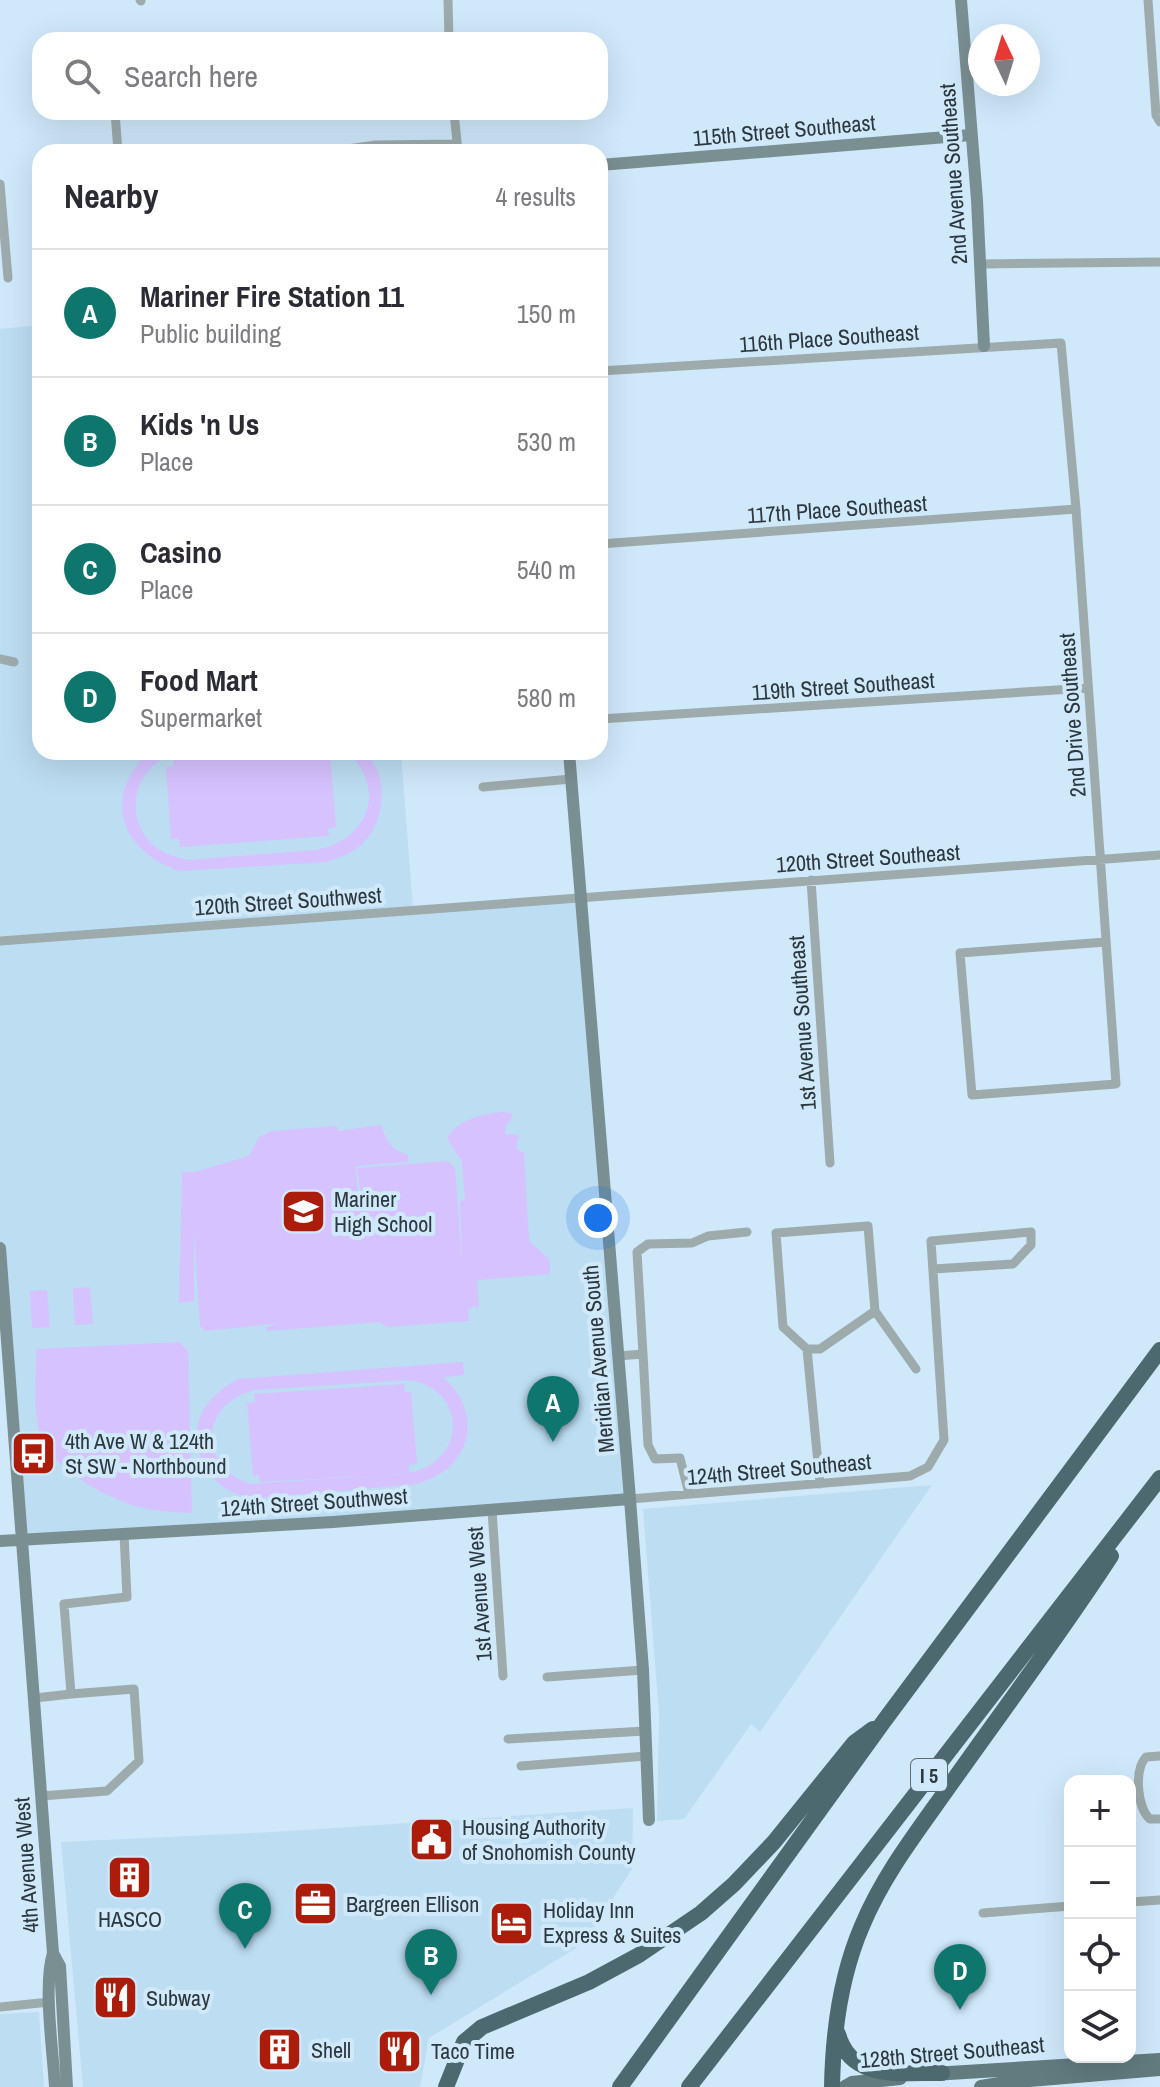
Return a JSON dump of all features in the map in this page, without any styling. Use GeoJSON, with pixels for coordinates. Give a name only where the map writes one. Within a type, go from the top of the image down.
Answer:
{"type":"FeatureCollection","features":[{"type":"Feature","properties":{"kind":"highway"},"geometry":{"type":"LineString","coordinates":[[620,2087],[884,1721],[1160,1350]]}},
{"type":"Feature","properties":{"kind":"highway"},"geometry":{"type":"LineString","coordinates":[[832,2087],[836,2025],[844,1978],[854,1946],[883,1883],[1058,1638],[1160,1480]]}},
{"type":"Feature","properties":{"kind":"highway","name":"I 5"},"geometry":{"type":"LineString","coordinates":[[689,2087],[1160,1480]]}},
{"type":"Feature","properties":{"kind":"highway"},"geometry":{"type":"LineString","coordinates":[[446,2087],[464,2042],[482,2027],[602,1975],[639,1955],[701,1913],[774,1842],[854,1743],[884,1721]]}},
{"type":"Feature","properties":{"kind":"highway"},"geometry":{"type":"LineString","coordinates":[[836,2025],[843,2049],[860,2066],[884,2071],[942,2073]]}},
{"type":"Feature","properties":{"kind":"highway"},"geometry":{"type":"LineString","coordinates":[[457,2087],[459,2054]]}},
{"type":"Feature","properties":{"kind":"main road","name":"128th Street Southeast"},"geometry":{"type":"LineString","coordinates":[[1136,2061],[1160,2060]]}},
{"type":"Feature","properties":{"kind":"main road","name":"128th Street Southeast"},"geometry":{"type":"LineString","coordinates":[[845,2087],[852,2083],[942,2073],[1090,2063]]}},
{"type":"Feature","properties":{"kind":"main road"},"geometry":{"type":"LineString","coordinates":[[1018,2081],[1032,2073],[1077,2069],[1090,2063]]}},
{"type":"Feature","properties":{"kind":"main road","name":"128th Street Southeast"},"geometry":{"type":"LineString","coordinates":[[981,2087],[1160,2069]]}},
{"type":"Feature","properties":{"kind":"street"},"geometry":{"type":"LineString","coordinates":[[448,0],[449,32]]}},
{"type":"Feature","properties":{"kind":"street","name":"2nd Avenue Southeast"},"geometry":{"type":"LineString","coordinates":[[961,0],[984,346]]}},
{"type":"Feature","properties":{"kind":"street"},"geometry":{"type":"LineString","coordinates":[[1148,0],[1156,115],[1160,122]]}},
{"type":"Feature","properties":{"kind":"street"},"geometry":{"type":"LineString","coordinates":[[116,120],[117,144]]}},
{"type":"Feature","properties":{"kind":"street"},"geometry":{"type":"LineString","coordinates":[[455,120],[457,144]]}},
{"type":"Feature","properties":{"kind":"street","name":"115th Street Southeast"},"geometry":{"type":"LineString","coordinates":[[608,164],[971,135]]}},
{"type":"Feature","properties":{"kind":"street"},"geometry":{"type":"LineString","coordinates":[[0,184],[8,278]]}},
{"type":"Feature","properties":{"kind":"street"},"geometry":{"type":"LineString","coordinates":[[980,264],[1160,262]]}},
{"type":"Feature","properties":{"kind":"street","name":"116th Place Southeast"},"geometry":{"type":"LineString","coordinates":[[608,370],[1061,343]]}},
{"type":"Feature","properties":{"kind":"street","name":"2nd Drive Southeast"},"geometry":{"type":"LineString","coordinates":[[1061,343],[1076,509],[1116,1084],[972,1095],[960,953],[1106,942]]}},
{"type":"Feature","properties":{"kind":"street","name":"117th Place Southeast"},"geometry":{"type":"LineString","coordinates":[[608,543],[1076,509]]}},
{"type":"Feature","properties":{"kind":"street"},"geometry":{"type":"LineString","coordinates":[[0,659],[14,662]]}},
{"type":"Feature","properties":{"kind":"street","name":"119th Street Southeast"},"geometry":{"type":"LineString","coordinates":[[608,718],[1088,688]]}},
{"type":"Feature","properties":{"kind":"street","name":"Meridian Avenue South"},"geometry":{"type":"LineString","coordinates":[[570,760],[643,1670],[649,1820]]}},
{"type":"Feature","properties":{"kind":"street"},"geometry":{"type":"LineString","coordinates":[[483,787],[571,779]]}},
{"type":"Feature","properties":{"kind":"street","name":"120th Street Southeast"},"geometry":{"type":"LineString","coordinates":[[580,899],[1160,855]]}},
{"type":"Feature","properties":{"kind":"street","name":"1st Avenue Southeast"},"geometry":{"type":"LineString","coordinates":[[811,880],[830,1163]]}},
{"type":"Feature","properties":{"kind":"street","name":"120th Street Southwest"},"geometry":{"type":"LineString","coordinates":[[0,941],[580,899]]}},
{"type":"Feature","properties":{"kind":"street"},"geometry":{"type":"LineString","coordinates":[[820,1484],[807,1349],[783,1327],[776,1233],[868,1226],[875,1311],[916,1369]]}},
{"type":"Feature","properties":{"kind":"street"},"geometry":{"type":"LineString","coordinates":[[689,1494],[680,1458],[655,1459],[648,1445],[637,1252],[648,1244],[692,1243],[708,1236],[747,1232]]}},
{"type":"Feature","properties":{"kind":"street"},"geometry":{"type":"LineString","coordinates":[[1031,1232],[1031,1245],[1013,1264],[933,1269],[931,1241],[1031,1232]]}},
{"type":"Feature","properties":{"kind":"street","name":"4th Avenue West"},"geometry":{"type":"LineString","coordinates":[[0,1248],[53,1953],[49,1967],[55,2087]]}},
{"type":"Feature","properties":{"kind":"street","name":"124th Street Southeast"},"geometry":{"type":"LineString","coordinates":[[630,1499],[910,1476],[928,1467],[944,1440],[933,1269]]}},
{"type":"Feature","properties":{"kind":"street"},"geometry":{"type":"LineString","coordinates":[[807,1349],[820,1349],[875,1311]]}},
{"type":"Feature","properties":{"kind":"street"},"geometry":{"type":"LineString","coordinates":[[618,1356],[643,1354]]}},
{"type":"Feature","properties":{"kind":"street","name":"124th Street Southwest"},"geometry":{"type":"LineString","coordinates":[[0,1541],[630,1499]]}},
{"type":"Feature","properties":{"kind":"street","name":"1st Avenue West"},"geometry":{"type":"LineString","coordinates":[[492,1510],[503,1676]]}},
{"type":"Feature","properties":{"kind":"street"},"geometry":{"type":"LineString","coordinates":[[71,1694],[64,1604],[127,1597],[124,1534]]}},
{"type":"Feature","properties":{"kind":"street"},"geometry":{"type":"LineString","coordinates":[[547,1677],[643,1670]]}},
{"type":"Feature","properties":{"kind":"street"},"geometry":{"type":"LineString","coordinates":[[35,1698],[134,1689],[139,1761],[107,1791],[41,1796]]}},
{"type":"Feature","properties":{"kind":"street"},"geometry":{"type":"LineString","coordinates":[[508,1739],[645,1731]]}},
{"type":"Feature","properties":{"kind":"street"},"geometry":{"type":"LineString","coordinates":[[521,1766],[646,1756]]}},
{"type":"Feature","properties":{"kind":"street"},"geometry":{"type":"LineString","coordinates":[[1155,1819],[1142,1808],[1140,1763],[1146,1757],[1160,1756]]}},
{"type":"Feature","properties":{"kind":"street"},"geometry":{"type":"LineString","coordinates":[[1136,1902],[1160,1900]]}},
{"type":"Feature","properties":{"kind":"street"},"geometry":{"type":"LineString","coordinates":[[983,1913],[1064,1906]]}},
{"type":"Feature","properties":{"kind":"street","name":"4th Avenue West"},"geometry":{"type":"LineString","coordinates":[[53,1953],[60,1966],[67,2087]]}},
{"type":"Feature","properties":{"kind":"street"},"geometry":{"type":"LineString","coordinates":[[0,2007],[50,2002]]}},
{"type":"Feature","properties":{"kind":"shaded area","name":"Mariner High School"},"geometry":{"type":"Polygon","coordinates":[[[32,326],[32,760],[402,760],[413,909],[580,899],[630,1499],[23,1539],[0,1248],[0,329],[32,326]]]}},
{"type":"Feature","properties":{"kind":"shaded area"},"geometry":{"type":"Polygon","coordinates":[[[140,760],[161,760],[143,778],[136,806],[138,820],[154,846],[188,860],[315,850],[333,845],[348,836],[366,812],[369,797],[367,782],[354,760],[372,761],[381,783],[381,807],[366,840],[348,854],[327,862],[180,871],[155,860],[129,831],[122,806],[131,775],[140,760]]]}},
{"type":"Feature","properties":{"kind":"shaded area"},"geometry":{"type":"Polygon","coordinates":[[[173,760],[330,760],[336,827],[328,828],[329,836],[180,847],[179,839],[171,839],[166,767],[174,766],[173,760]]]}},
{"type":"Feature","properties":{"kind":"shaded area"},"geometry":{"type":"Polygon","coordinates":[[[501,1112],[512,1113],[505,1134],[519,1135],[516,1148],[524,1153],[529,1241],[550,1260],[550,1274],[477,1280],[479,1308],[474,1306],[468,1310],[469,1321],[388,1327],[379,1322],[267,1331],[266,1327],[281,1323],[205,1331],[200,1326],[194,1229],[194,1301],[179,1303],[182,1172],[195,1172],[249,1156],[259,1137],[272,1131],[337,1126],[338,1131],[381,1125],[390,1144],[408,1155],[408,1162],[356,1166],[358,1197],[363,1212],[357,1168],[448,1161],[455,1168],[462,1261],[460,1201],[465,1200],[462,1162],[447,1138],[464,1122],[501,1112]]]}},
{"type":"Feature","properties":{"kind":"shaded area"},"geometry":{"type":"Polygon","coordinates":[[[90,1287],[93,1324],[75,1325],[73,1288],[90,1287]]]}},
{"type":"Feature","properties":{"kind":"shaded area"},"geometry":{"type":"Polygon","coordinates":[[[47,1290],[50,1327],[32,1328],[30,1291],[47,1290]]]}},
{"type":"Feature","properties":{"kind":"shaded area"},"geometry":{"type":"Polygon","coordinates":[[[180,1342],[188,1352],[192,1513],[143,1508],[87,1484],[60,1464],[50,1452],[39,1431],[36,1408],[36,1349],[180,1342]]]}},
{"type":"Feature","properties":{"kind":"shaded area"},"geometry":{"type":"Polygon","coordinates":[[[463,1362],[464,1375],[443,1377],[457,1393],[465,1409],[468,1426],[465,1442],[458,1457],[446,1469],[431,1479],[411,1485],[270,1498],[240,1495],[222,1486],[209,1472],[200,1455],[197,1435],[200,1417],[209,1402],[238,1379],[463,1362]],[[409,1380],[255,1390],[237,1397],[223,1408],[215,1421],[212,1436],[214,1450],[221,1464],[233,1476],[251,1484],[402,1474],[260,1482],[259,1475],[253,1476],[247,1403],[255,1402],[254,1394],[404,1384],[405,1392],[411,1392],[417,1464],[409,1465],[409,1473],[428,1466],[442,1455],[450,1441],[453,1426],[450,1410],[442,1397],[428,1386],[409,1380]]]}},
{"type":"Feature","properties":{"kind":"shaded area"},"geometry":{"type":"Polygon","coordinates":[[[932,1485],[760,1732],[751,1724],[684,1819],[657,1821],[659,1713],[643,1509],[932,1485]]]}},
{"type":"Feature","properties":{"kind":"shaded area"},"geometry":{"type":"Polygon","coordinates":[[[633,1808],[632,1869],[583,1944],[429,2038],[420,2087],[83,2087],[61,1842],[274,1832],[633,1808]]]}},
{"type":"Feature","properties":{"kind":"shaded area"},"geometry":{"type":"Polygon","coordinates":[[[39,2012],[44,2087],[0,2087],[0,2014],[39,2012]]]}},
{"type":"Feature","properties":{"kind":"place","name":"Mariner High School"},"geometry":{"type":"Point","coordinates":[303,1212]}},
{"type":"Feature","properties":{"kind":"place","name":"Mariner Fire Station 11"},"geometry":{"type":"Point","coordinates":[553,1442]}},
{"type":"Feature","properties":{"kind":"place","name":"4th Ave W & 124th St SW - Northbound"},"geometry":{"type":"Point","coordinates":[34,1454]}},
{"type":"Feature","properties":{"kind":"place","name":"Housing Authority of Snohomish County"},"geometry":{"type":"Point","coordinates":[431,1840]}},
{"type":"Feature","properties":{"kind":"place","name":"HASCO"},"geometry":{"type":"Point","coordinates":[130,1878]}},
{"type":"Feature","properties":{"kind":"place","name":"Bargreen Ellison"},"geometry":{"type":"Point","coordinates":[315,1904]}},
{"type":"Feature","properties":{"kind":"place","name":"Holiday Inn Express & Suites"},"geometry":{"type":"Point","coordinates":[512,1923]}},
{"type":"Feature","properties":{"kind":"place","name":"Casino"},"geometry":{"type":"Point","coordinates":[245,1949]}},
{"type":"Feature","properties":{"kind":"place","name":"Kids 'n Us"},"geometry":{"type":"Point","coordinates":[431,1995]}},
{"type":"Feature","properties":{"kind":"place","name":"Subway"},"geometry":{"type":"Point","coordinates":[115,1998]}},
{"type":"Feature","properties":{"kind":"place","name":"Food Mart"},"geometry":{"type":"Point","coordinates":[960,2010]}},
{"type":"Feature","properties":{"kind":"place","name":"Shell"},"geometry":{"type":"Point","coordinates":[280,2050]}},
{"type":"Feature","properties":{"kind":"place","name":"Taco Time"},"geometry":{"type":"Point","coordinates":[400,2051]}}]}
